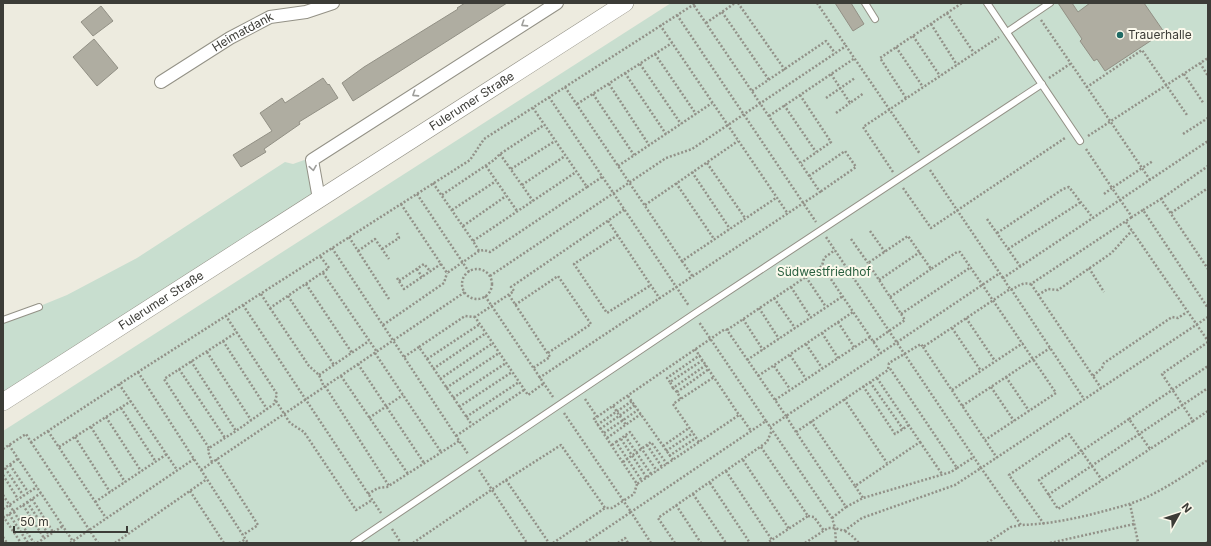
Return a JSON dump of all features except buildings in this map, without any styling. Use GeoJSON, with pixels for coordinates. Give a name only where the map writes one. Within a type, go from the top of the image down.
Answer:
{"type":"FeatureCollection","features":[{"type":"Feature","properties":{"kind":"main road","name":"Fulerumer Straße"},"geometry":{"type":"LineString","coordinates":[[3,402],[625,3]]}},
{"type":"Feature","properties":{"kind":"street","name":"Heimatdank"},"geometry":{"type":"LineString","coordinates":[[161,82],[230,38],[270,17],[306,12],[333,3]]}},
{"type":"Feature","properties":{"kind":"street"},"geometry":{"type":"LineString","coordinates":[[319,200],[312,160],[557,3]]}},
{"type":"Feature","properties":{"kind":"lane"},"geometry":{"type":"LineString","coordinates":[[865,3],[875,19]]}},
{"type":"Feature","properties":{"kind":"lane"},"geometry":{"type":"LineString","coordinates":[[987,3],[1080,141]]}},
{"type":"Feature","properties":{"kind":"lane"},"geometry":{"type":"LineString","coordinates":[[1007,32],[1050,3]]}},
{"type":"Feature","properties":{"kind":"lane"},"geometry":{"type":"LineString","coordinates":[[354,543],[694,314],[1042,84]]}},
{"type":"Feature","properties":{"kind":"lane"},"geometry":{"type":"LineString","coordinates":[[3,320],[39,307]]}},
{"type":"Feature","properties":{"kind":"path"},"geometry":{"type":"LineString","coordinates":[[706,23],[735,3]]}},
{"type":"Feature","properties":{"kind":"path"},"geometry":{"type":"LineString","coordinates":[[738,3],[784,70]]}},
{"type":"Feature","properties":{"kind":"path"},"geometry":{"type":"LineString","coordinates":[[817,3],[1000,272],[1084,399]]}},
{"type":"Feature","properties":{"kind":"path"},"geometry":{"type":"LineString","coordinates":[[906,98],[880,58],[962,3]]}},
{"type":"Feature","properties":{"kind":"path"},"geometry":{"type":"LineString","coordinates":[[31,442],[119,384],[470,160],[484,139],[694,4],[820,192]]}},
{"type":"Feature","properties":{"kind":"path"},"geometry":{"type":"LineString","coordinates":[[722,12],[769,80]]}},
{"type":"Feature","properties":{"kind":"path"},"geometry":{"type":"LineString","coordinates":[[1036,12],[1150,180]]}},
{"type":"Feature","properties":{"kind":"path"},"geometry":{"type":"LineString","coordinates":[[947,13],[974,53]]}},
{"type":"Feature","properties":{"kind":"path"},"geometry":{"type":"LineString","coordinates":[[677,15],[981,468],[1021,525]]}},
{"type":"Feature","properties":{"kind":"path"},"geometry":{"type":"LineString","coordinates":[[931,24],[957,65]]}},
{"type":"Feature","properties":{"kind":"path"},"geometry":{"type":"LineString","coordinates":[[660,26],[788,214]]}},
{"type":"Feature","properties":{"kind":"path"},"geometry":{"type":"LineString","coordinates":[[913,36],[940,76]]}},
{"type":"Feature","properties":{"kind":"path"},"geometry":{"type":"LineString","coordinates":[[752,91],[826,41],[835,54]]}},
{"type":"Feature","properties":{"kind":"path"},"geometry":{"type":"LineString","coordinates":[[577,104],[672,43]]}},
{"type":"Feature","properties":{"kind":"path"},"geometry":{"type":"LineString","coordinates":[[490,276],[666,158],[692,149],[846,46]]}},
{"type":"Feature","properties":{"kind":"path"},"geometry":{"type":"LineString","coordinates":[[896,47],[923,87]]}},
{"type":"Feature","properties":{"kind":"path"},"geometry":{"type":"LineString","coordinates":[[1087,88],[1113,67],[1141,49],[1187,115]]}},
{"type":"Feature","properties":{"kind":"path"},"geometry":{"type":"LineString","coordinates":[[655,54],[696,114]]}},
{"type":"Feature","properties":{"kind":"path"},"geometry":{"type":"LineString","coordinates":[[769,116],[854,58]]}},
{"type":"Feature","properties":{"kind":"path"},"geometry":{"type":"LineString","coordinates":[[1132,218],[1080,141],[1208,58]]}},
{"type":"Feature","properties":{"kind":"path"},"geometry":{"type":"LineString","coordinates":[[1200,63],[1208,76]]}},
{"type":"Feature","properties":{"kind":"path"},"geometry":{"type":"LineString","coordinates":[[640,64],[681,124]]}},
{"type":"Feature","properties":{"kind":"path"},"geometry":{"type":"LineString","coordinates":[[1042,84],[1070,64]]}},
{"type":"Feature","properties":{"kind":"path"},"geometry":{"type":"LineString","coordinates":[[625,73],[666,134]]}},
{"type":"Feature","properties":{"kind":"path"},"geometry":{"type":"LineString","coordinates":[[831,74],[850,103]]}},
{"type":"Feature","properties":{"kind":"path"},"geometry":{"type":"LineString","coordinates":[[1184,74],[1204,104]]}},
{"type":"Feature","properties":{"kind":"path"},"geometry":{"type":"LineString","coordinates":[[826,98],[854,78]]}},
{"type":"Feature","properties":{"kind":"path"},"geometry":{"type":"LineString","coordinates":[[609,84],[649,145]]}},
{"type":"Feature","properties":{"kind":"path"},"geometry":{"type":"LineString","coordinates":[[565,87],[693,277]]}},
{"type":"Feature","properties":{"kind":"path"},"geometry":{"type":"LineString","coordinates":[[836,113],[864,93]]}},
{"type":"Feature","properties":{"kind":"path"},"geometry":{"type":"LineString","coordinates":[[593,94],[634,155]]}},
{"type":"Feature","properties":{"kind":"path"},"geometry":{"type":"LineString","coordinates":[[800,95],[831,142],[801,163]]}},
{"type":"Feature","properties":{"kind":"path"},"geometry":{"type":"LineString","coordinates":[[549,97],[832,518],[835,528],[836,543]]}},
{"type":"Feature","properties":{"kind":"path"},"geometry":{"type":"LineString","coordinates":[[618,166],[712,103]]}},
{"type":"Feature","properties":{"kind":"path"},"geometry":{"type":"LineString","coordinates":[[784,105],[816,152]]}},
{"type":"Feature","properties":{"kind":"path"},"geometry":{"type":"LineString","coordinates":[[533,108],[587,187]]}},
{"type":"Feature","properties":{"kind":"path"},"geometry":{"type":"LineString","coordinates":[[1183,134],[1208,118]]}},
{"type":"Feature","properties":{"kind":"path"},"geometry":{"type":"LineString","coordinates":[[442,195],[544,125]]}},
{"type":"Feature","properties":{"kind":"path"},"geometry":{"type":"LineString","coordinates":[[511,169],[555,141]]}},
{"type":"Feature","properties":{"kind":"path"},"geometry":{"type":"LineString","coordinates":[[645,205],[738,141]]}},
{"type":"Feature","properties":{"kind":"path"},"geometry":{"type":"LineString","coordinates":[[1003,278],[1208,141]]}},
{"type":"Feature","properties":{"kind":"path"},"geometry":{"type":"LineString","coordinates":[[539,378],[677,288],[856,167],[845,151],[809,176]]}},
{"type":"Feature","properties":{"kind":"path"},"geometry":{"type":"LineString","coordinates":[[500,154],[533,201]]}},
{"type":"Feature","properties":{"kind":"path"},"geometry":{"type":"LineString","coordinates":[[522,185],[566,156]]}},
{"type":"Feature","properties":{"kind":"path"},"geometry":{"type":"LineString","coordinates":[[1104,194],[1153,161]]}},
{"type":"Feature","properties":{"kind":"path"},"geometry":{"type":"LineString","coordinates":[[707,162],[745,218]]}},
{"type":"Feature","properties":{"kind":"path"},"geometry":{"type":"LineString","coordinates":[[486,166],[517,211]]}},
{"type":"Feature","properties":{"kind":"path"},"geometry":{"type":"LineString","coordinates":[[923,347],[1019,285],[1026,283],[1031,284],[1208,166]]}},
{"type":"Feature","properties":{"kind":"path"},"geometry":{"type":"LineString","coordinates":[[473,241],[576,172]]}},
{"type":"Feature","properties":{"kind":"path"},"geometry":{"type":"LineString","coordinates":[[692,172],[730,229]]}},
{"type":"Feature","properties":{"kind":"path"},"geometry":{"type":"LineString","coordinates":[[383,325],[444,283],[447,273],[479,251],[484,250],[490,252],[602,177]]}},
{"type":"Feature","properties":{"kind":"path"},"geometry":{"type":"LineString","coordinates":[[452,210],[496,181]]}},
{"type":"Feature","properties":{"kind":"path"},"geometry":{"type":"LineString","coordinates":[[434,183],[479,251]]}},
{"type":"Feature","properties":{"kind":"path"},"geometry":{"type":"LineString","coordinates":[[676,183],[714,239]]}},
{"type":"Feature","properties":{"kind":"path"},"geometry":{"type":"LineString","coordinates":[[997,234],[1063,188],[1069,187],[1093,218]]}},
{"type":"Feature","properties":{"kind":"path"},"geometry":{"type":"LineString","coordinates":[[1170,213],[1208,188]]}},
{"type":"Feature","properties":{"kind":"path"},"geometry":{"type":"LineString","coordinates":[[417,194],[469,272]]}},
{"type":"Feature","properties":{"kind":"path"},"geometry":{"type":"LineString","coordinates":[[463,226],[506,196]]}},
{"type":"Feature","properties":{"kind":"path"},"geometry":{"type":"LineString","coordinates":[[682,261],[776,198]]}},
{"type":"Feature","properties":{"kind":"path"},"geometry":{"type":"LineString","coordinates":[[1161,198],[1208,269]]}},
{"type":"Feature","properties":{"kind":"path"},"geometry":{"type":"LineString","coordinates":[[1008,249],[1082,202]]}},
{"type":"Feature","properties":{"kind":"path"},"geometry":{"type":"LineString","coordinates":[[401,204],[447,273]]}},
{"type":"Feature","properties":{"kind":"path"},"geometry":{"type":"LineString","coordinates":[[404,357],[465,316],[475,317],[492,306],[514,291],[511,287],[624,209]]}},
{"type":"Feature","properties":{"kind":"path"},"geometry":{"type":"LineString","coordinates":[[1143,210],[1208,308]]}},
{"type":"Feature","properties":{"kind":"path"},"geometry":{"type":"LineString","coordinates":[[987,219],[1020,266]]}},
{"type":"Feature","properties":{"kind":"path"},"geometry":{"type":"LineString","coordinates":[[608,220],[660,299]]}},
{"type":"Feature","properties":{"kind":"path"},"geometry":{"type":"LineString","coordinates":[[1126,222],[1208,342],[1162,374],[1193,421]]}},
{"type":"Feature","properties":{"kind":"path"},"geometry":{"type":"LineString","coordinates":[[870,231],[885,252]]}},
{"type":"Feature","properties":{"kind":"path"},"geometry":{"type":"LineString","coordinates":[[1038,295],[1048,289],[1058,290],[1110,254],[1117,248],[1122,239],[1132,231]]}},
{"type":"Feature","properties":{"kind":"path"},"geometry":{"type":"LineString","coordinates":[[382,249],[400,238],[397,233]]}},
{"type":"Feature","properties":{"kind":"path"},"geometry":{"type":"LineString","coordinates":[[618,235],[574,264],[607,313],[650,284]]}},
{"type":"Feature","properties":{"kind":"path"},"geometry":{"type":"LineString","coordinates":[[868,263],[908,236],[931,269]]}},
{"type":"Feature","properties":{"kind":"path"},"geometry":{"type":"LineString","coordinates":[[349,238],[389,299]]}},
{"type":"Feature","properties":{"kind":"path"},"geometry":{"type":"LineString","coordinates":[[358,251],[376,239],[389,259]]}},
{"type":"Feature","properties":{"kind":"path"},"geometry":{"type":"LineString","coordinates":[[852,239],[905,320],[873,342]]}},
{"type":"Feature","properties":{"kind":"path"},"geometry":{"type":"LineString","coordinates":[[332,248],[527,543]]}},
{"type":"Feature","properties":{"kind":"path"},"geometry":{"type":"LineString","coordinates":[[637,484],[594,419],[695,349],[725,329],[727,330],[822,266],[824,258],[835,250]]}},
{"type":"Feature","properties":{"kind":"path"},"geometry":{"type":"LineString","coordinates":[[879,280],[920,252]]}},
{"type":"Feature","properties":{"kind":"path"},"geometry":{"type":"LineString","coordinates":[[890,297],[957,252],[960,252],[972,267],[1056,392],[985,440]]}},
{"type":"Feature","properties":{"kind":"path"},"geometry":{"type":"LineString","coordinates":[[270,308],[329,268],[320,256]]}},
{"type":"Feature","properties":{"kind":"path"},"geometry":{"type":"LineString","coordinates":[[430,272],[424,264],[398,280],[404,289],[430,272],[440,264]]}},
{"type":"Feature","properties":{"kind":"path"},"geometry":{"type":"LineString","coordinates":[[822,266],[881,353]]}},
{"type":"Feature","properties":{"kind":"path"},"geometry":{"type":"LineString","coordinates":[[902,314],[972,267]]}},
{"type":"Feature","properties":{"kind":"path"},"geometry":{"type":"LineString","coordinates":[[1089,268],[1104,292]]}},
{"type":"Feature","properties":{"kind":"path"},"geometry":{"type":"LineString","coordinates":[[417,269],[422,277]]}},
{"type":"Feature","properties":{"kind":"path"},"geometry":{"type":"LineString","coordinates":[[478,269],[490,276],[492,285],[486,296],[477,299],[468,296],[465,292],[463,288],[464,279],[469,272],[478,269]]}},
{"type":"Feature","properties":{"kind":"path"},"geometry":{"type":"LineString","coordinates":[[323,272],[441,452]]}},
{"type":"Feature","properties":{"kind":"path"},"geometry":{"type":"LineString","coordinates":[[770,427],[1000,272]]}},
{"type":"Feature","properties":{"kind":"path"},"geometry":{"type":"LineString","coordinates":[[515,305],[558,276],[587,318],[591,324],[548,353]]}},
{"type":"Feature","properties":{"kind":"path"},"geometry":{"type":"LineString","coordinates":[[806,277],[826,307]]}},
{"type":"Feature","properties":{"kind":"path"},"geometry":{"type":"LineString","coordinates":[[306,284],[352,353]]}},
{"type":"Feature","properties":{"kind":"path"},"geometry":{"type":"LineString","coordinates":[[1031,284],[1101,388]]}},
{"type":"Feature","properties":{"kind":"path"},"geometry":{"type":"LineString","coordinates":[[790,287],[811,318]]}},
{"type":"Feature","properties":{"kind":"path"},"geometry":{"type":"LineString","coordinates":[[201,470],[465,292]]}},
{"type":"Feature","properties":{"kind":"path"},"geometry":{"type":"LineString","coordinates":[[261,294],[309,366],[319,375],[389,486]]}},
{"type":"Feature","properties":{"kind":"path"},"geometry":{"type":"LineString","coordinates":[[508,295],[550,357],[533,368]]}},
{"type":"Feature","properties":{"kind":"path"},"geometry":{"type":"LineString","coordinates":[[288,296],[334,365]]}},
{"type":"Feature","properties":{"kind":"path"},"geometry":{"type":"LineString","coordinates":[[486,296],[543,384],[559,405],[651,543]]}},
{"type":"Feature","properties":{"kind":"path"},"geometry":{"type":"LineString","coordinates":[[747,360],[843,296]]}},
{"type":"Feature","properties":{"kind":"path"},"geometry":{"type":"LineString","coordinates":[[774,298],[795,328]]}},
{"type":"Feature","properties":{"kind":"path"},"geometry":{"type":"LineString","coordinates":[[243,305],[401,543]]}},
{"type":"Feature","properties":{"kind":"path"},"geometry":{"type":"LineString","coordinates":[[759,308],[779,339]]}},
{"type":"Feature","properties":{"kind":"path"},"geometry":{"type":"LineString","coordinates":[[758,376],[853,312]]}},
{"type":"Feature","properties":{"kind":"path"},"geometry":{"type":"LineString","coordinates":[[1093,376],[1102,368],[1104,363],[1172,317],[1178,318],[1187,312]]}},
{"type":"Feature","properties":{"kind":"path"},"geometry":{"type":"LineString","coordinates":[[226,316],[277,391],[276,401],[290,423],[304,432],[356,510],[372,500]]}},
{"type":"Feature","properties":{"kind":"path"},"geometry":{"type":"LineString","coordinates":[[475,317],[528,394],[543,384]]}},
{"type":"Feature","properties":{"kind":"path"},"geometry":{"type":"LineString","coordinates":[[844,531],[862,518],[955,485],[1208,317]]}},
{"type":"Feature","properties":{"kind":"path"},"geometry":{"type":"LineString","coordinates":[[966,318],[995,361]]}},
{"type":"Feature","properties":{"kind":"path"},"geometry":{"type":"LineString","coordinates":[[743,319],[764,350]]}},
{"type":"Feature","properties":{"kind":"path"},"geometry":{"type":"LineString","coordinates":[[838,322],[854,347]]}},
{"type":"Feature","properties":{"kind":"path"},"geometry":{"type":"LineString","coordinates":[[427,359],[480,324]]}},
{"type":"Feature","properties":{"kind":"path"},"geometry":{"type":"LineString","coordinates":[[952,328],[981,371]]}},
{"type":"Feature","properties":{"kind":"path"},"geometry":{"type":"LineString","coordinates":[[727,330],[846,507]]}},
{"type":"Feature","properties":{"kind":"path"},"geometry":{"type":"LineString","coordinates":[[212,462],[208,451],[209,448],[164,379],[237,332]]}},
{"type":"Feature","properties":{"kind":"path"},"geometry":{"type":"LineString","coordinates":[[433,369],[486,333]]}},
{"type":"Feature","properties":{"kind":"path"},"geometry":{"type":"LineString","coordinates":[[822,333],[838,358]]}},
{"type":"Feature","properties":{"kind":"path"},"geometry":{"type":"LineString","coordinates":[[775,400],[870,337]]}},
{"type":"Feature","properties":{"kind":"path"},"geometry":{"type":"LineString","coordinates":[[319,375],[369,340]]}},
{"type":"Feature","properties":{"kind":"path"},"geometry":{"type":"LineString","coordinates":[[223,341],[267,409]]}},
{"type":"Feature","properties":{"kind":"path"},"geometry":{"type":"LineString","coordinates":[[440,378],[493,343]]}},
{"type":"Feature","properties":{"kind":"path"},"geometry":{"type":"LineString","coordinates":[[952,390],[1023,343]]}},
{"type":"Feature","properties":{"kind":"path"},"geometry":{"type":"LineString","coordinates":[[806,344],[822,368]]}},
{"type":"Feature","properties":{"kind":"path"},"geometry":{"type":"LineString","coordinates":[[796,432],[888,370],[889,363],[921,344],[997,458]]}},
{"type":"Feature","properties":{"kind":"path"},"geometry":{"type":"LineString","coordinates":[[419,347],[472,426]]}},
{"type":"Feature","properties":{"kind":"path"},"geometry":{"type":"LineString","coordinates":[[962,406],[1050,348]]}},
{"type":"Feature","properties":{"kind":"path"},"geometry":{"type":"LineString","coordinates":[[695,349],[751,431]]}},
{"type":"Feature","properties":{"kind":"path"},"geometry":{"type":"LineString","coordinates":[[207,352],[251,420]]}},
{"type":"Feature","properties":{"kind":"path"},"geometry":{"type":"LineString","coordinates":[[446,388],[500,353]]}},
{"type":"Feature","properties":{"kind":"path"},"geometry":{"type":"LineString","coordinates":[[790,354],[806,379]]}},
{"type":"Feature","properties":{"kind":"path"},"geometry":{"type":"LineString","coordinates":[[681,399],[667,378],[700,356]]}},
{"type":"Feature","properties":{"kind":"path"},"geometry":{"type":"LineString","coordinates":[[670,382],[703,360]]}},
{"type":"Feature","properties":{"kind":"path"},"geometry":{"type":"LineString","coordinates":[[191,361],[236,431]]}},
{"type":"Feature","properties":{"kind":"path"},"geometry":{"type":"LineString","coordinates":[[453,398],[506,362]]}},
{"type":"Feature","properties":{"kind":"path"},"geometry":{"type":"LineString","coordinates":[[358,364],[424,463]]}},
{"type":"Feature","properties":{"kind":"path"},"geometry":{"type":"LineString","coordinates":[[673,388],[706,365]]}},
{"type":"Feature","properties":{"kind":"path"},"geometry":{"type":"LineString","coordinates":[[774,366],[790,390]]}},
{"type":"Feature","properties":{"kind":"path"},"geometry":{"type":"LineString","coordinates":[[889,366],[957,468]]}},
{"type":"Feature","properties":{"kind":"path"},"geometry":{"type":"LineString","coordinates":[[1208,366],[1039,480],[1058,509],[1208,411]]}},
{"type":"Feature","properties":{"kind":"path"},"geometry":{"type":"LineString","coordinates":[[179,369],[225,438]]}},
{"type":"Feature","properties":{"kind":"path"},"geometry":{"type":"LineString","coordinates":[[676,392],[709,369]]}},
{"type":"Feature","properties":{"kind":"path"},"geometry":{"type":"LineString","coordinates":[[138,372],[248,543]]}},
{"type":"Feature","properties":{"kind":"path"},"geometry":{"type":"LineString","coordinates":[[459,407],[512,372]]}},
{"type":"Feature","properties":{"kind":"path"},"geometry":{"type":"LineString","coordinates":[[341,376],[408,474]]}},
{"type":"Feature","properties":{"kind":"path"},"geometry":{"type":"LineString","coordinates":[[699,442],[673,404],[714,377]]}},
{"type":"Feature","properties":{"kind":"path"},"geometry":{"type":"LineString","coordinates":[[1006,377],[1028,411]]}},
{"type":"Feature","properties":{"kind":"path"},"geometry":{"type":"LineString","coordinates":[[877,378],[942,474]]}},
{"type":"Feature","properties":{"kind":"path"},"geometry":{"type":"LineString","coordinates":[[466,417],[519,382]]}},
{"type":"Feature","properties":{"kind":"path"},"geometry":{"type":"LineString","coordinates":[[870,382],[903,429]]}},
{"type":"Feature","properties":{"kind":"path"},"geometry":{"type":"LineString","coordinates":[[119,384],[177,470]]}},
{"type":"Feature","properties":{"kind":"path"},"geometry":{"type":"LineString","coordinates":[[863,386],[895,434],[909,425]]}},
{"type":"Feature","properties":{"kind":"path"},"geometry":{"type":"LineString","coordinates":[[991,387],[1014,421]]}},
{"type":"Feature","properties":{"kind":"path"},"geometry":{"type":"LineString","coordinates":[[1048,494],[1208,388]]}},
{"type":"Feature","properties":{"kind":"path"},"geometry":{"type":"LineString","coordinates":[[456,436],[524,390]]}},
{"type":"Feature","properties":{"kind":"path"},"geometry":{"type":"LineString","coordinates":[[580,391],[597,416]]}},
{"type":"Feature","properties":{"kind":"path"},"geometry":{"type":"LineString","coordinates":[[369,418],[403,395]]}},
{"type":"Feature","properties":{"kind":"path"},"geometry":{"type":"LineString","coordinates":[[628,396],[673,460]]}},
{"type":"Feature","properties":{"kind":"path"},"geometry":{"type":"LineString","coordinates":[[844,399],[887,463]]}},
{"type":"Feature","properties":{"kind":"path"},"geometry":{"type":"LineString","coordinates":[[59,447],[131,401]]}},
{"type":"Feature","properties":{"kind":"path"},"geometry":{"type":"LineString","coordinates":[[209,448],[236,431],[276,401]]}},
{"type":"Feature","properties":{"kind":"path"},"geometry":{"type":"LineString","coordinates":[[597,424],[632,401]]}},
{"type":"Feature","properties":{"kind":"path"},"geometry":{"type":"LineString","coordinates":[[600,429],[635,405]]}},
{"type":"Feature","properties":{"kind":"path"},"geometry":{"type":"LineString","coordinates":[[613,406],[626,425]]}},
{"type":"Feature","properties":{"kind":"path"},"geometry":{"type":"LineString","coordinates":[[120,408],[156,462]]}},
{"type":"Feature","properties":{"kind":"path"},"geometry":{"type":"LineString","coordinates":[[604,433],[638,410]]}},
{"type":"Feature","properties":{"kind":"path"},"geometry":{"type":"LineString","coordinates":[[607,438],[641,414]]}},
{"type":"Feature","properties":{"kind":"path"},"geometry":{"type":"LineString","coordinates":[[553,543],[605,508],[612,508],[634,494],[637,484],[740,415]]}},
{"type":"Feature","properties":{"kind":"path"},"geometry":{"type":"LineString","coordinates":[[106,417],[141,471]]}},
{"type":"Feature","properties":{"kind":"path"},"geometry":{"type":"LineString","coordinates":[[1129,419],[1150,449]]}},
{"type":"Feature","properties":{"kind":"path"},"geometry":{"type":"LineString","coordinates":[[585,543],[766,421]]}},
{"type":"Feature","properties":{"kind":"path"},"geometry":{"type":"LineString","coordinates":[[811,421],[863,498]]}},
{"type":"Feature","properties":{"kind":"path"},"geometry":{"type":"LineString","coordinates":[[91,427],[125,482]]}},
{"type":"Feature","properties":{"kind":"path"},"geometry":{"type":"LineString","coordinates":[[663,446],[689,428]]}},
{"type":"Feature","properties":{"kind":"path"},"geometry":{"type":"LineString","coordinates":[[675,543],[658,518],[761,447],[767,442],[772,430]]}},
{"type":"Feature","properties":{"kind":"path"},"geometry":{"type":"LineString","coordinates":[[48,431],[106,518]]}},
{"type":"Feature","properties":{"kind":"path"},"geometry":{"type":"LineString","coordinates":[[612,445],[630,432],[657,471]]}},
{"type":"Feature","properties":{"kind":"path"},"geometry":{"type":"LineString","coordinates":[[666,451],[693,433]]}},
{"type":"Feature","properties":{"kind":"path"},"geometry":{"type":"LineString","coordinates":[[3,449],[26,434],[98,543]]}},
{"type":"Feature","properties":{"kind":"path"},"geometry":{"type":"LineString","coordinates":[[1044,524],[1009,475],[1069,434],[1082,450],[1102,480]]}},
{"type":"Feature","properties":{"kind":"path"},"geometry":{"type":"LineString","coordinates":[[625,436],[651,474]]}},
{"type":"Feature","properties":{"kind":"path"},"geometry":{"type":"LineString","coordinates":[[75,437],[110,492]]}},
{"type":"Feature","properties":{"kind":"path"},"geometry":{"type":"LineString","coordinates":[[669,456],[696,438]]}},
{"type":"Feature","properties":{"kind":"path"},"geometry":{"type":"LineString","coordinates":[[621,439],[647,478]]}},
{"type":"Feature","properties":{"kind":"path"},"geometry":{"type":"LineString","coordinates":[[368,494],[378,488],[389,486],[459,441]]}},
{"type":"Feature","properties":{"kind":"path"},"geometry":{"type":"LineString","coordinates":[[616,442],[642,481]]}},
{"type":"Feature","properties":{"kind":"path"},"geometry":{"type":"LineString","coordinates":[[623,462],[652,442],[667,464]]}},
{"type":"Feature","properties":{"kind":"path"},"geometry":{"type":"LineString","coordinates":[[855,486],[920,442]]}},
{"type":"Feature","properties":{"kind":"path"},"geometry":{"type":"LineString","coordinates":[[9,445],[72,542],[194,459]]}},
{"type":"Feature","properties":{"kind":"path"},"geometry":{"type":"LineString","coordinates":[[413,543],[560,445],[605,508]]}},
{"type":"Feature","properties":{"kind":"path"},"geometry":{"type":"LineString","coordinates":[[647,445],[662,467]]}},
{"type":"Feature","properties":{"kind":"path"},"geometry":{"type":"LineString","coordinates":[[761,447],[808,516]]}},
{"type":"Feature","properties":{"kind":"path"},"geometry":{"type":"LineString","coordinates":[[95,502],[166,454]]}},
{"type":"Feature","properties":{"kind":"path"},"geometry":{"type":"LineString","coordinates":[[832,518],[846,507],[863,498],[951,472],[974,457]]}},
{"type":"Feature","properties":{"kind":"path"},"geometry":{"type":"LineString","coordinates":[[18,459],[4,468],[24,495]]}},
{"type":"Feature","properties":{"kind":"path"},"geometry":{"type":"LineString","coordinates":[[216,459],[258,525],[243,535]]}},
{"type":"Feature","properties":{"kind":"path"},"geometry":{"type":"LineString","coordinates":[[743,460],[789,529]]}},
{"type":"Feature","properties":{"kind":"path"},"geometry":{"type":"LineString","coordinates":[[987,543],[1011,527],[1044,524],[1130,504],[1166,488],[1208,460]]}},
{"type":"Feature","properties":{"kind":"path"},"geometry":{"type":"LineString","coordinates":[[10,465],[28,492]]}},
{"type":"Feature","properties":{"kind":"path"},"geometry":{"type":"LineString","coordinates":[[726,471],[772,540]]}},
{"type":"Feature","properties":{"kind":"path"},"geometry":{"type":"LineString","coordinates":[[3,475],[18,499]]}},
{"type":"Feature","properties":{"kind":"path"},"geometry":{"type":"LineString","coordinates":[[115,543],[120,542],[207,479]]}},
{"type":"Feature","properties":{"kind":"path"},"geometry":{"type":"LineString","coordinates":[[506,480],[549,543]]}},
{"type":"Feature","properties":{"kind":"path"},"geometry":{"type":"LineString","coordinates":[[710,483],[750,543]]}},
{"type":"Feature","properties":{"kind":"path"},"geometry":{"type":"LineString","coordinates":[[3,507],[37,487]]}},
{"type":"Feature","properties":{"kind":"path"},"geometry":{"type":"LineString","coordinates":[[190,491],[224,543]]}},
{"type":"Feature","properties":{"kind":"path"},"geometry":{"type":"LineString","coordinates":[[21,543],[3,517],[41,493]]}},
{"type":"Feature","properties":{"kind":"path"},"geometry":{"type":"LineString","coordinates":[[693,494],[726,543]]}},
{"type":"Feature","properties":{"kind":"path"},"geometry":{"type":"LineString","coordinates":[[3,495],[36,543],[63,526]]}},
{"type":"Feature","properties":{"kind":"path"},"geometry":{"type":"LineString","coordinates":[[32,499],[53,532]]}},
{"type":"Feature","properties":{"kind":"path"},"geometry":{"type":"LineString","coordinates":[[27,502],[49,535]]}},
{"type":"Feature","properties":{"kind":"path"},"geometry":{"type":"LineString","coordinates":[[1130,504],[1138,542],[1136,543]]}},
{"type":"Feature","properties":{"kind":"path"},"geometry":{"type":"LineString","coordinates":[[23,505],[44,538]]}},
{"type":"Feature","properties":{"kind":"path"},"geometry":{"type":"LineString","coordinates":[[676,505],[701,543]]}},
{"type":"Feature","properties":{"kind":"path"},"geometry":{"type":"LineString","coordinates":[[9,514],[28,543]]}},
{"type":"Feature","properties":{"kind":"path"},"geometry":{"type":"LineString","coordinates":[[767,543],[808,516],[814,517],[824,531]]}},
{"type":"Feature","properties":{"kind":"path"},"geometry":{"type":"LineString","coordinates":[[1050,543],[1134,524]]}},
{"type":"Feature","properties":{"kind":"path"},"geometry":{"type":"LineString","coordinates":[[805,543],[828,528],[835,528],[851,535],[859,543]]}},
{"type":"Feature","properties":{"kind":"path"},"geometry":{"type":"LineString","coordinates":[[3,537],[7,543]]}},
{"type":"Feature","properties":{"kind":"path"},"geometry":{"type":"LineString","coordinates":[[618,543],[625,538],[628,543]]}},
{"type":"Feature","properties":{"kind":"path"},"geometry":{"type":"LineString","coordinates":[[239,543],[246,539]]}},
{"type":"Feature","properties":{"kind":"green space","name":"Südwestfriedhof"},"geometry":{"type":"Polygon","coordinates":[[[671,3],[1208,3],[1208,543],[3,543],[3,431],[671,3]]]}},
{"type":"Feature","properties":{"kind":"green space"},"geometry":{"type":"Polygon","coordinates":[[[310,158],[316,194],[3,392],[3,321],[67,295],[137,258],[285,162],[293,164],[310,158]]]}},
{"type":"Feature","properties":{"kind":"place","name":"Trauerhalle"},"geometry":{"type":"Point","coordinates":[1120,35]}}]}
